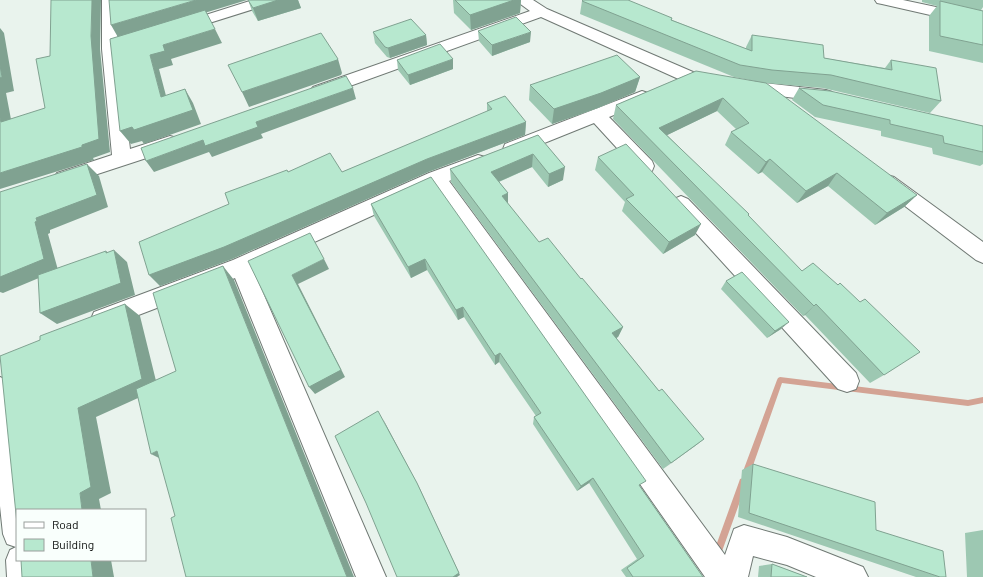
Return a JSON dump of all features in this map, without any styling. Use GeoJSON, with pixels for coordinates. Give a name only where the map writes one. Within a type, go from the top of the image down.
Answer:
{"type":"FeatureCollection","features":[{"type":"Feature","properties":{"kind":"street"},"geometry":{"type":"LineString","coordinates":[[109,0],[118,47],[122,160]]}},
{"type":"Feature","properties":{"kind":"street"},"geometry":{"type":"LineString","coordinates":[[170,30],[268,0]]}},
{"type":"Feature","properties":{"kind":"street"},"geometry":{"type":"LineString","coordinates":[[522,0],[542,12],[689,77],[764,90],[823,95],[846,100]]}},
{"type":"Feature","properties":{"kind":"street"},"geometry":{"type":"LineString","coordinates":[[882,0],[983,22]]}},
{"type":"Feature","properties":{"kind":"street"},"geometry":{"type":"LineString","coordinates":[[302,96],[542,12]]}},
{"type":"Feature","properties":{"kind":"street"},"geometry":{"type":"LineString","coordinates":[[88,325],[241,266],[436,178],[598,116],[689,77]]}},
{"type":"Feature","properties":{"kind":"street"},"geometry":{"type":"LineString","coordinates":[[764,90],[790,109]]}},
{"type":"Feature","properties":{"kind":"street"},"geometry":{"type":"LineString","coordinates":[[598,116],[847,381]]}},
{"type":"Feature","properties":{"kind":"street"},"geometry":{"type":"LineString","coordinates":[[50,183],[182,139]]}},
{"type":"Feature","properties":{"kind":"street"},"geometry":{"type":"LineString","coordinates":[[871,170],[983,254]]}},
{"type":"Feature","properties":{"kind":"street"},"geometry":{"type":"LineString","coordinates":[[436,178],[723,577]]}},
{"type":"Feature","properties":{"kind":"street"},"geometry":{"type":"LineString","coordinates":[[241,266],[371,577]]}},
{"type":"Feature","properties":{"kind":"street"},"geometry":{"type":"LineString","coordinates":[[0,389],[16,525]]}},
{"type":"Feature","properties":{"kind":"street"},"geometry":{"type":"LineString","coordinates":[[733,577],[744,539],[787,551],[853,577]]}},
{"type":"Feature","properties":{"kind":"street"},"geometry":{"type":"LineString","coordinates":[[20,561],[22,577]]}},
{"type":"Feature","properties":{"kind":"building"},"geometry":{"type":"Polygon","coordinates":[[[51,0],[92,0],[91,36],[99,139],[82,145],[82,147],[0,173],[0,118],[1,122],[45,108],[36,59],[50,56],[51,0]]]}},
{"type":"Feature","properties":{"kind":"building"},"geometry":{"type":"Polygon","coordinates":[[[109,0],[196,0],[111,25],[109,0]]]}},
{"type":"Feature","properties":{"kind":"building"},"geometry":{"type":"Polygon","coordinates":[[[248,0],[278,0],[253,8],[248,0]]]}},
{"type":"Feature","properties":{"kind":"building"},"geometry":{"type":"Polygon","coordinates":[[[455,0],[514,0],[470,15],[455,0]]]}},
{"type":"Feature","properties":{"kind":"building"},"geometry":{"type":"Polygon","coordinates":[[[628,0],[672,18],[671,20],[752,51],[752,35],[823,45],[824,58],[892,70],[891,60],[936,68],[941,101],[831,75],[772,70],[740,65],[582,1],[628,0]]]}},
{"type":"Feature","properties":{"kind":"building"},"geometry":{"type":"Polygon","coordinates":[[[940,1],[983,11],[983,45],[940,36],[940,1]]]}},
{"type":"Feature","properties":{"kind":"building"},"geometry":{"type":"Polygon","coordinates":[[[205,10],[215,29],[163,45],[165,51],[150,55],[161,97],[185,89],[193,110],[134,130],[132,127],[120,131],[110,39],[205,10]]]}},
{"type":"Feature","properties":{"kind":"building"},"geometry":{"type":"Polygon","coordinates":[[[516,17],[531,32],[492,45],[478,31],[516,17]]]}},
{"type":"Feature","properties":{"kind":"building"},"geometry":{"type":"Polygon","coordinates":[[[411,19],[426,35],[388,48],[385,47],[373,32],[411,19]]]}},
{"type":"Feature","properties":{"kind":"building"},"geometry":{"type":"Polygon","coordinates":[[[321,33],[338,59],[337,60],[242,92],[228,65],[321,33]]]}},
{"type":"Feature","properties":{"kind":"building"},"geometry":{"type":"Polygon","coordinates":[[[440,44],[453,59],[408,75],[397,60],[440,44]]]}},
{"type":"Feature","properties":{"kind":"building"},"geometry":{"type":"Polygon","coordinates":[[[617,55],[640,77],[601,93],[554,109],[530,85],[617,55]]]}},
{"type":"Feature","properties":{"kind":"building"},"geometry":{"type":"Polygon","coordinates":[[[0,65],[2,77],[0,78],[0,65]]]}},
{"type":"Feature","properties":{"kind":"building"},"geometry":{"type":"Polygon","coordinates":[[[696,71],[766,83],[917,195],[887,213],[837,173],[806,191],[770,159],[766,162],[731,132],[749,123],[723,98],[659,128],[749,214],[748,215],[802,271],[813,263],[838,285],[840,283],[860,302],[865,299],[920,352],[884,375],[816,304],[814,306],[616,105],[696,71]]]}},
{"type":"Feature","properties":{"kind":"building"},"geometry":{"type":"Polygon","coordinates":[[[346,76],[353,88],[256,122],[258,127],[205,146],[203,140],[146,161],[141,148],[346,76]]]}},
{"type":"Feature","properties":{"kind":"building"},"geometry":{"type":"Polygon","coordinates":[[[799,88],[830,91],[983,126],[983,152],[944,143],[943,136],[890,124],[890,120],[823,105],[799,88]]]}},
{"type":"Feature","properties":{"kind":"building"},"geometry":{"type":"Polygon","coordinates":[[[505,96],[526,122],[427,159],[224,247],[149,275],[139,242],[229,204],[225,193],[287,170],[288,172],[330,153],[342,172],[492,109],[487,103],[505,96]]]}},
{"type":"Feature","properties":{"kind":"building"},"geometry":{"type":"Polygon","coordinates":[[[538,135],[565,167],[549,174],[533,154],[491,172],[508,193],[502,196],[539,242],[548,238],[623,327],[612,333],[659,391],[662,389],[704,439],[671,463],[450,169],[538,135]]]}},
{"type":"Feature","properties":{"kind":"building"},"geometry":{"type":"Polygon","coordinates":[[[626,144],[701,224],[669,242],[626,199],[634,195],[598,157],[626,144]]]}},
{"type":"Feature","properties":{"kind":"building"},"geometry":{"type":"Polygon","coordinates":[[[87,164],[97,195],[36,218],[37,221],[35,222],[44,259],[0,277],[0,192],[87,164]]]}},
{"type":"Feature","properties":{"kind":"building"},"geometry":{"type":"Polygon","coordinates":[[[431,177],[646,481],[639,485],[703,577],[633,577],[627,568],[644,556],[593,478],[581,486],[534,417],[541,413],[500,353],[495,356],[463,307],[456,310],[425,259],[408,267],[371,204],[431,177]]]}},
{"type":"Feature","properties":{"kind":"building"},"geometry":{"type":"Polygon","coordinates":[[[310,233],[324,259],[292,275],[341,370],[309,387],[248,261],[310,233]]]}},
{"type":"Feature","properties":{"kind":"building"},"geometry":{"type":"Polygon","coordinates":[[[114,250],[121,283],[40,313],[38,275],[106,251],[106,253],[114,250]]]}},
{"type":"Feature","properties":{"kind":"building"},"geometry":{"type":"Polygon","coordinates":[[[223,266],[347,577],[186,577],[171,518],[175,516],[157,451],[151,454],[136,389],[176,371],[153,293],[223,266]]]}},
{"type":"Feature","properties":{"kind":"building"},"geometry":{"type":"Polygon","coordinates":[[[742,272],[789,322],[775,331],[726,281],[742,272]]]}},
{"type":"Feature","properties":{"kind":"building"},"geometry":{"type":"Polygon","coordinates":[[[125,304],[142,379],[78,408],[91,487],[80,493],[82,509],[16,509],[16,514],[0,356],[40,340],[40,336],[125,304]]]}},
{"type":"Feature","properties":{"kind":"building"},"geometry":{"type":"Polygon","coordinates":[[[378,411],[417,483],[459,573],[453,577],[397,577],[366,503],[335,436],[378,411]]]}},
{"type":"Feature","properties":{"kind":"building"},"geometry":{"type":"Polygon","coordinates":[[[753,464],[875,502],[876,530],[943,551],[946,577],[940,577],[749,513],[753,464]]]}},
{"type":"Feature","properties":{"kind":"building"},"geometry":{"type":"Polygon","coordinates":[[[21,561],[91,561],[93,577],[22,577],[21,561]]]}},
{"type":"Feature","properties":{"kind":"building"},"geometry":{"type":"Polygon","coordinates":[[[772,564],[807,577],[771,577],[772,564]]]}},
{"type":"Feature","properties":{"kind":"waterway"},"geometry":{"type":"LineString","coordinates":[[746,474],[780,380],[968,403],[983,400]]}},
{"type":"Feature","properties":{"kind":"waterway"},"geometry":{"type":"LineString","coordinates":[[717,554],[743,482]]}}]}
